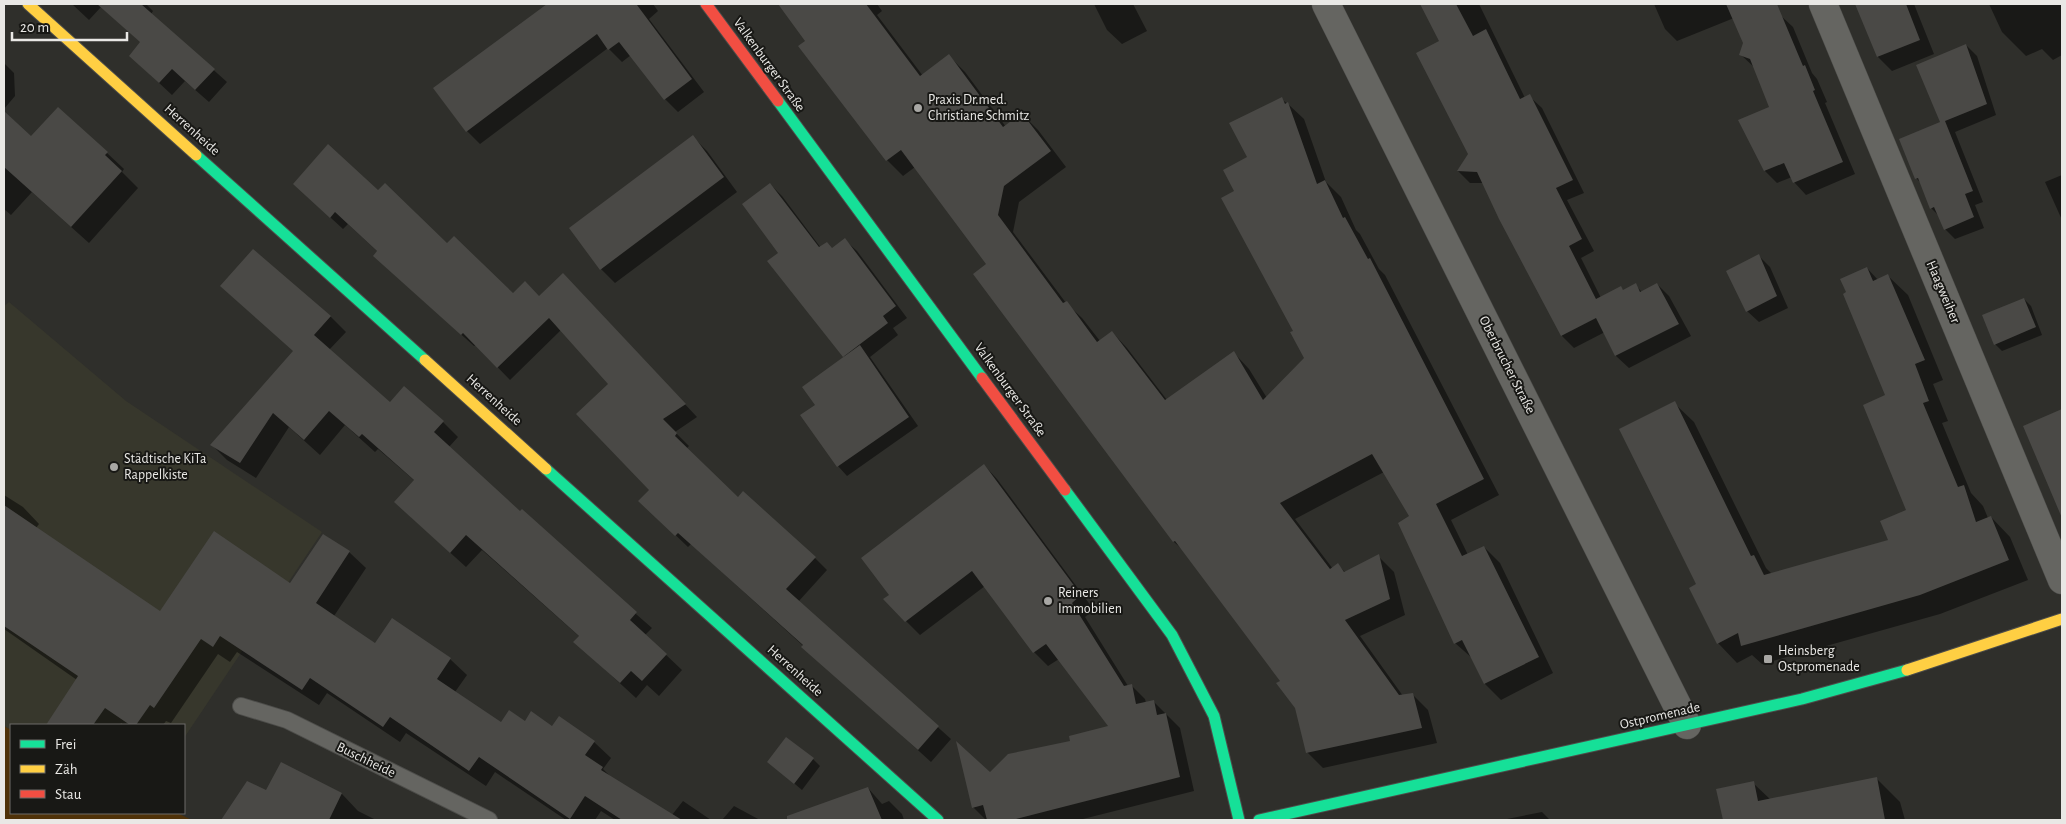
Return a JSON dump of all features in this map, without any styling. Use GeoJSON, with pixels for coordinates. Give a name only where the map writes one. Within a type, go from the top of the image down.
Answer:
{"type":"FeatureCollection","features":[{"type":"Feature","properties":{"kind":"street","name":"Herrenheide"},"geometry":{"type":"LineString","coordinates":[[28,4],[938,820]]}},
{"type":"Feature","properties":{"kind":"street","name":"Valkenburger Straße"},"geometry":{"type":"LineString","coordinates":[[706,4],[1172,635],[1214,716],[1239,820]]}},
{"type":"Feature","properties":{"kind":"street","name":"Oberbrucher Straße"},"geometry":{"type":"LineString","coordinates":[[1326,4],[1687,725]]}},
{"type":"Feature","properties":{"kind":"street","name":"Haagweiher"},"geometry":{"type":"LineString","coordinates":[[1823,4],[2062,580]]}},
{"type":"Feature","properties":{"kind":"street","name":"Ostpromenade"},"geometry":{"type":"LineString","coordinates":[[1259,820],[1802,699],[1930,664],[2062,619]]}},
{"type":"Feature","properties":{"kind":"lane","name":"Buschheide"},"geometry":{"type":"LineString","coordinates":[[241,706],[287,720],[489,820]]}},
{"type":"Feature","properties":{"kind":"shaded area","name":"Städtische KiTa Rappelkiste"},"geometry":{"type":"Polygon","coordinates":[[[9,302],[126,401],[322,532],[185,737],[185,724],[10,724],[10,729],[4,726],[4,306],[9,302]]]}},
{"type":"Feature","properties":{"kind":"shaded area"},"geometry":{"type":"Polygon","coordinates":[[[4,726],[10,729],[10,814],[179,814],[192,820],[4,820],[4,726]]]}},
{"type":"Feature","properties":{"kind":"building"},"geometry":{"type":"Polygon","coordinates":[[[97,4],[141,4],[215,69],[195,90],[172,69],[159,83],[129,56],[140,42],[97,4]]]}},
{"type":"Feature","properties":{"kind":"building"},"geometry":{"type":"Polygon","coordinates":[[[547,4],[638,4],[692,79],[664,100],[619,42],[608,50],[597,34],[466,132],[433,88],[547,4]]]}},
{"type":"Feature","properties":{"kind":"building"},"geometry":{"type":"Polygon","coordinates":[[[778,4],[866,4],[920,76],[949,54],[1003,127],[1022,113],[1051,151],[1004,186],[998,215],[1063,303],[1067,301],[1097,342],[1112,331],[1165,400],[1234,351],[1263,400],[1304,358],[1290,332],[1293,331],[1221,198],[1234,191],[1223,170],[1247,157],[1229,123],[1282,97],[1285,104],[1288,102],[1317,184],[1325,180],[1343,218],[1345,217],[1368,259],[1370,258],[1484,479],[1436,504],[1462,556],[1484,546],[1539,657],[1484,684],[1462,640],[1454,644],[1398,523],[1409,516],[1372,454],[1280,503],[1330,569],[1338,563],[1344,572],[1379,554],[1390,599],[1345,620],[1399,695],[1413,693],[1422,728],[1306,753],[1295,708],[1276,683],[1280,681],[1175,541],[1173,542],[973,274],[986,264],[901,150],[886,161],[798,46],[805,41],[778,4]]]}},
{"type":"Feature","properties":{"kind":"building"},"geometry":{"type":"Polygon","coordinates":[[[1420,4],[1456,4],[1473,36],[1486,29],[1520,99],[1530,94],[1573,180],[1556,188],[1582,239],[1569,246],[1596,299],[1621,286],[1623,290],[1636,283],[1640,292],[1657,283],[1679,324],[1615,356],[1596,318],[1561,336],[1499,219],[1477,172],[1457,171],[1468,154],[1416,53],[1439,41],[1420,4]]]}},
{"type":"Feature","properties":{"kind":"building"},"geometry":{"type":"Polygon","coordinates":[[[1726,4],[1777,4],[1803,66],[1805,65],[1815,90],[1813,91],[1843,162],[1793,183],[1784,163],[1764,171],[1738,120],[1769,107],[1750,59],[1739,55],[1743,43],[1726,4]]]}},
{"type":"Feature","properties":{"kind":"building"},"geometry":{"type":"Polygon","coordinates":[[[1855,4],[1906,4],[1920,40],[1877,57],[1855,4]]]}},
{"type":"Feature","properties":{"kind":"building"},"geometry":{"type":"Polygon","coordinates":[[[1966,44],[1987,104],[1945,121],[1973,191],[1965,194],[1974,217],[1944,230],[1934,207],[1930,209],[1918,178],[1915,179],[1899,139],[1940,122],[1916,65],[1966,44]]]}},
{"type":"Feature","properties":{"kind":"building"},"geometry":{"type":"Polygon","coordinates":[[[58,107],[108,152],[105,155],[122,171],[71,227],[4,167],[4,111],[31,136],[58,107]]]}},
{"type":"Feature","properties":{"kind":"building"},"geometry":{"type":"Polygon","coordinates":[[[693,135],[724,177],[600,270],[569,228],[693,135]]]}},
{"type":"Feature","properties":{"kind":"building"},"geometry":{"type":"Polygon","coordinates":[[[328,144],[378,190],[385,183],[447,243],[454,236],[513,293],[525,281],[539,296],[563,273],[686,404],[663,419],[677,433],[675,436],[738,497],[743,491],[816,557],[786,589],[939,726],[918,750],[801,647],[803,645],[678,533],[675,536],[638,501],[649,490],[576,414],[608,384],[549,318],[497,368],[463,333],[461,335],[373,256],[377,251],[335,212],[330,218],[293,184],[328,144]]]}},
{"type":"Feature","properties":{"kind":"building"},"geometry":{"type":"Polygon","coordinates":[[[770,183],[819,247],[827,242],[832,248],[845,238],[896,306],[883,316],[888,323],[843,357],[767,261],[778,253],[742,204],[770,183]]]}},
{"type":"Feature","properties":{"kind":"building"},"geometry":{"type":"Polygon","coordinates":[[[253,249],[331,316],[314,335],[390,402],[404,386],[444,421],[434,432],[520,511],[522,509],[637,612],[630,620],[667,654],[642,681],[631,671],[620,683],[573,642],[579,636],[466,535],[450,553],[394,502],[414,480],[362,434],[359,437],[329,411],[304,440],[273,413],[240,463],[210,445],[293,351],[220,286],[253,249]]]}},
{"type":"Feature","properties":{"kind":"building"},"geometry":{"type":"Polygon","coordinates":[[[1759,254],[1777,296],[1746,312],[1726,271],[1759,254]]]}},
{"type":"Feature","properties":{"kind":"building"},"geometry":{"type":"Polygon","coordinates":[[[1867,267],[1873,281],[1888,274],[1925,360],[1915,364],[1929,401],[1923,403],[1958,487],[1964,485],[1976,522],[1991,516],[2009,560],[1920,595],[1741,646],[1738,633],[1717,644],[1689,588],[1696,584],[1619,429],[1675,401],[1751,556],[1754,555],[1764,575],[1888,540],[1880,521],[1906,510],[1863,405],[1885,395],[1843,294],[1846,292],[1840,279],[1867,267]]]}},
{"type":"Feature","properties":{"kind":"building"},"geometry":{"type":"Polygon","coordinates":[[[2024,298],[2036,327],[1994,345],[1982,315],[2024,298]]]}},
{"type":"Feature","properties":{"kind":"building"},"geometry":{"type":"Polygon","coordinates":[[[860,345],[909,417],[837,467],[800,415],[815,405],[802,387],[860,345]]]}},
{"type":"Feature","properties":{"kind":"building"},"geometry":{"type":"Polygon","coordinates":[[[2062,409],[2062,518],[2023,426],[2062,409]]]}},
{"type":"Feature","properties":{"kind":"building"},"geometry":{"type":"Polygon","coordinates":[[[984,464],[1081,595],[1072,603],[1124,686],[1132,684],[1136,704],[1154,700],[1157,715],[1166,713],[1180,777],[1012,820],[987,820],[983,805],[972,808],[956,741],[990,772],[1008,754],[1070,741],[1069,736],[1108,726],[1046,644],[1033,653],[972,571],[905,622],[883,599],[889,595],[861,558],[984,464]]]}},
{"type":"Feature","properties":{"kind":"building"},"geometry":{"type":"Polygon","coordinates":[[[4,505],[160,611],[214,531],[290,583],[323,534],[350,551],[316,603],[375,643],[392,618],[451,658],[437,679],[501,722],[509,710],[525,721],[531,711],[552,726],[559,716],[595,741],[585,755],[603,767],[601,770],[682,820],[622,820],[585,796],[570,819],[479,757],[469,771],[390,717],[383,727],[310,678],[302,690],[220,636],[213,647],[201,639],[154,708],[150,705],[137,724],[129,724],[105,708],[94,724],[47,724],[78,676],[4,626],[4,505]]]}},
{"type":"Feature","properties":{"kind":"building"},"geometry":{"type":"Polygon","coordinates":[[[786,737],[814,758],[794,784],[767,762],[786,737]]]}},
{"type":"Feature","properties":{"kind":"building"},"geometry":{"type":"Polygon","coordinates":[[[281,762],[342,793],[329,820],[221,820],[247,781],[266,790],[281,762]]]}},
{"type":"Feature","properties":{"kind":"building"},"geometry":{"type":"Polygon","coordinates":[[[1877,777],[1885,820],[1723,820],[1716,789],[1754,781],[1758,801],[1877,777]]]}},
{"type":"Feature","properties":{"kind":"building"},"geometry":{"type":"Polygon","coordinates":[[[868,787],[882,820],[787,820],[787,816],[868,787]]]}},
{"type":"Feature","properties":{"kind":"traffic: fast"},"geometry":{"type":"LineString","coordinates":[[778,101],[982,378]]}},
{"type":"Feature","properties":{"kind":"traffic: fast"},"geometry":{"type":"LineString","coordinates":[[196,155],[425,360]]}},
{"type":"Feature","properties":{"kind":"traffic: fast"},"geometry":{"type":"LineString","coordinates":[[546,469],[938,820]]}},
{"type":"Feature","properties":{"kind":"traffic: fast"},"geometry":{"type":"LineString","coordinates":[[1065,490],[1172,635],[1214,716],[1239,820]]}},
{"type":"Feature","properties":{"kind":"traffic: fast"},"geometry":{"type":"LineString","coordinates":[[1259,820],[1802,699],[1907,670]]}},
{"type":"Feature","properties":{"kind":"traffic: slow"},"geometry":{"type":"LineString","coordinates":[[28,4],[196,155]]}},
{"type":"Feature","properties":{"kind":"traffic: slow"},"geometry":{"type":"LineString","coordinates":[[425,360],[546,469]]}},
{"type":"Feature","properties":{"kind":"traffic: slow"},"geometry":{"type":"LineString","coordinates":[[1907,670],[2062,619]]}},
{"type":"Feature","properties":{"kind":"traffic: jam"},"geometry":{"type":"LineString","coordinates":[[706,4],[778,101]]}},
{"type":"Feature","properties":{"kind":"traffic: jam"},"geometry":{"type":"LineString","coordinates":[[982,378],[1065,490]]}},
{"type":"Feature","properties":{"kind":"place","name":"Praxis Dr.med. Christiane Schmitz"},"geometry":{"type":"Point","coordinates":[918,108]}},
{"type":"Feature","properties":{"kind":"place","name":"Städtische KiTa Rappelkiste"},"geometry":{"type":"Point","coordinates":[114,467]}},
{"type":"Feature","properties":{"kind":"place","name":"Reiners Immobilien"},"geometry":{"type":"Point","coordinates":[1048,601]}},
{"type":"Feature","properties":{"kind":"place","name":"Heinsberg Ostpromenade"},"geometry":{"type":"Point","coordinates":[1768,659]}}]}
